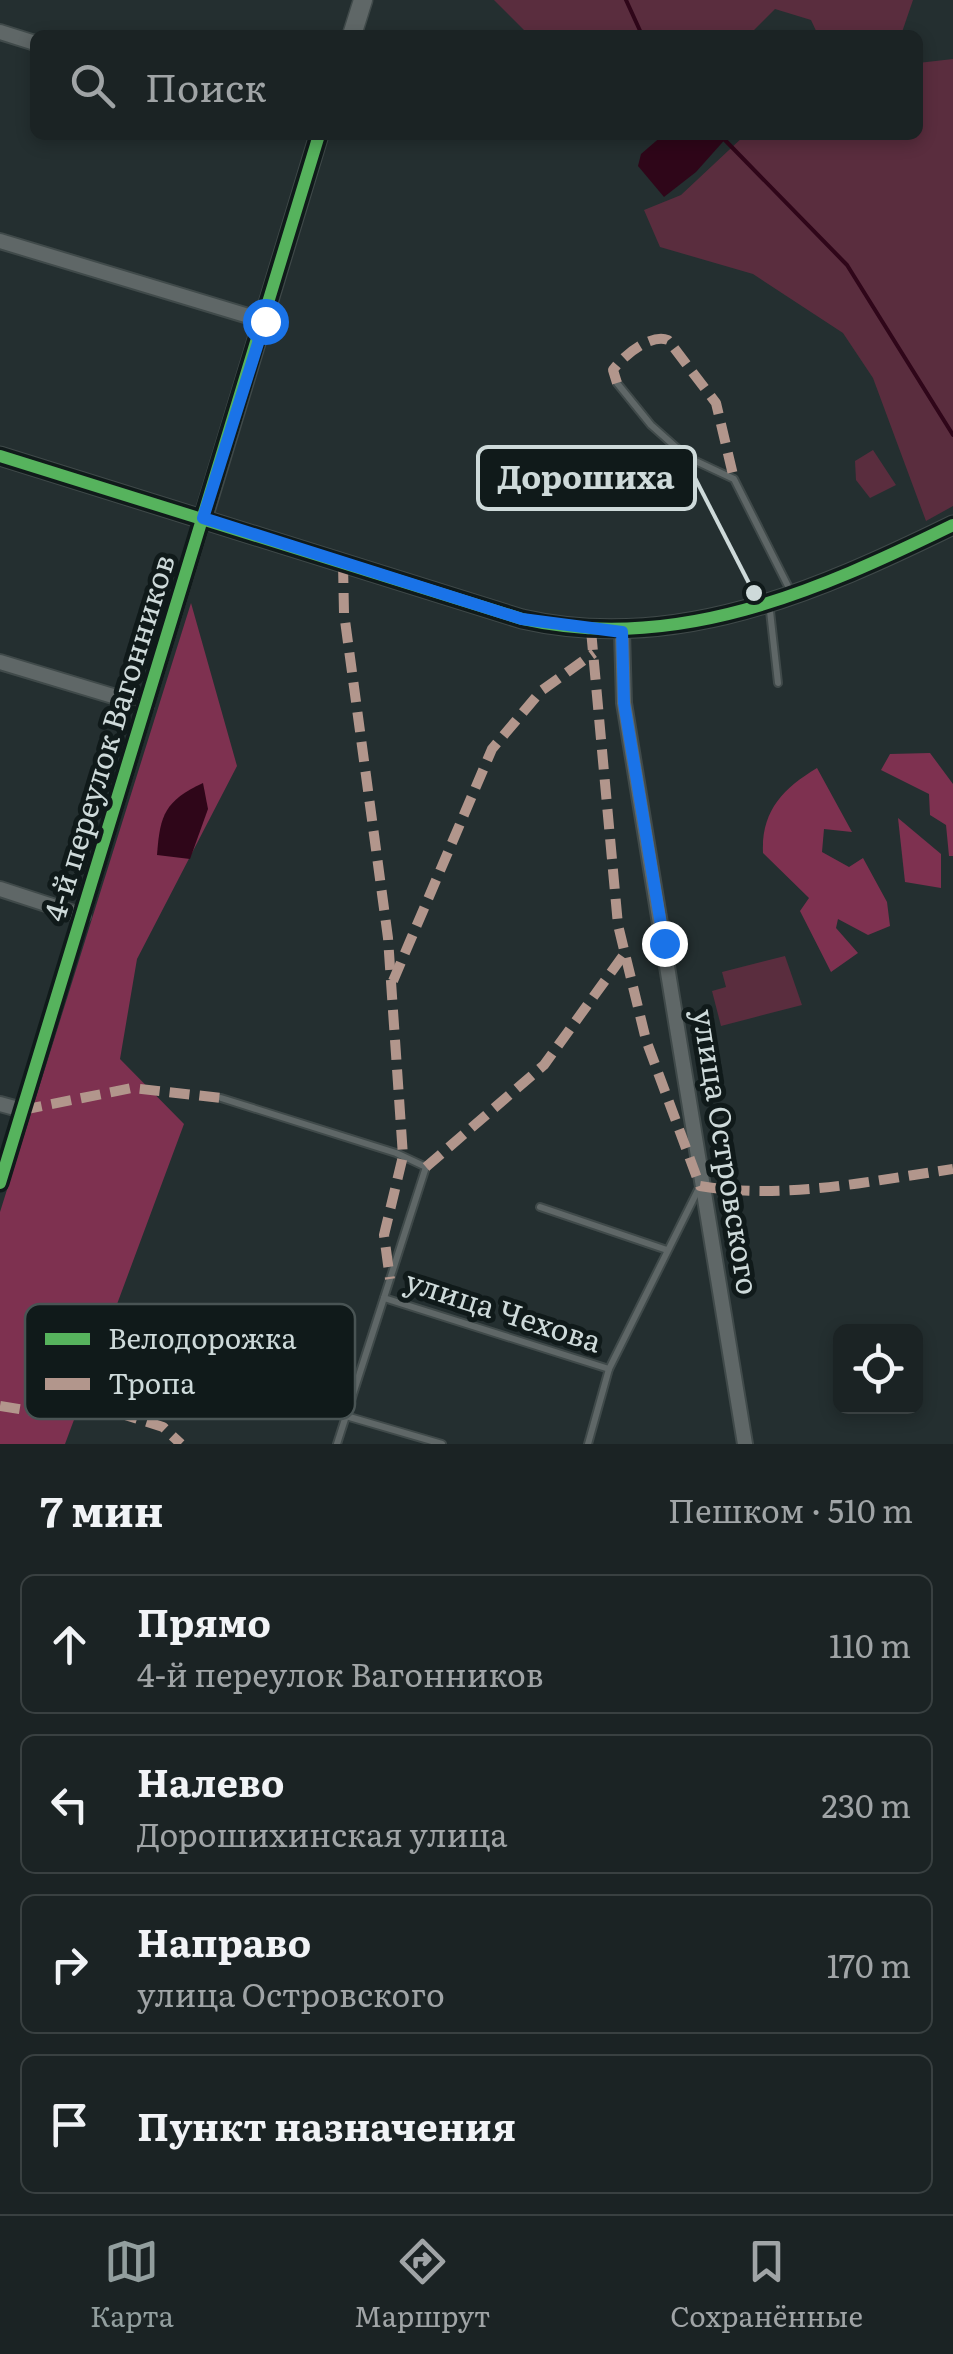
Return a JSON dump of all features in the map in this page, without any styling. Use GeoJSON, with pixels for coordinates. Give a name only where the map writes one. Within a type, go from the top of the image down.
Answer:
{"type":"FeatureCollection","features":[{"type":"Feature","properties":{"kind":"street"},"geometry":{"type":"LineString","coordinates":[[354,30],[363,0]]}},
{"type":"Feature","properties":{"kind":"street"},"geometry":{"type":"LineString","coordinates":[[0,32],[30,42]]}},
{"type":"Feature","properties":{"kind":"street","name":"4-й переулок Вагонников"},"geometry":{"type":"LineString","coordinates":[[0,1183],[318,140]]}},
{"type":"Feature","properties":{"kind":"street"},"geometry":{"type":"LineString","coordinates":[[0,240],[265,321]]}},
{"type":"Feature","properties":{"kind":"street"},"geometry":{"type":"LineString","coordinates":[[0,456],[522,619],[622,632],[690,625],[769,601],[879,561],[953,525]]}},
{"type":"Feature","properties":{"kind":"street","name":"улица Островского"},"geometry":{"type":"LineString","coordinates":[[622,632],[624,703],[745,1444]]}},
{"type":"Feature","properties":{"kind":"street"},"geometry":{"type":"LineString","coordinates":[[0,662],[146,706]]}},
{"type":"Feature","properties":{"kind":"street"},"geometry":{"type":"LineString","coordinates":[[0,889],[83,916]]}},
{"type":"Feature","properties":{"kind":"street"},"geometry":{"type":"LineString","coordinates":[[0,1104],[22,1110]]}},
{"type":"Feature","properties":{"kind":"lane"},"geometry":{"type":"LineString","coordinates":[[618,383],[651,425],[687,457],[734,479],[791,593]]}},
{"type":"Feature","properties":{"kind":"lane"},"geometry":{"type":"LineString","coordinates":[[769,601],[778,682]]}},
{"type":"Feature","properties":{"kind":"lane"},"geometry":{"type":"LineString","coordinates":[[220,1098],[396,1153],[426,1167],[355,1388]]}},
{"type":"Feature","properties":{"kind":"lane"},"geometry":{"type":"LineString","coordinates":[[588,1444],[609,1369],[700,1186]]}},
{"type":"Feature","properties":{"kind":"lane"},"geometry":{"type":"LineString","coordinates":[[540,1207],[667,1250]]}},
{"type":"Feature","properties":{"kind":"lane","name":"улица Чехова"},"geometry":{"type":"LineString","coordinates":[[384,1298],[609,1369]]}},
{"type":"Feature","properties":{"kind":"lane"},"geometry":{"type":"LineString","coordinates":[[337,1444],[345,1419]]}},
{"type":"Feature","properties":{"kind":"lane"},"geometry":{"type":"LineString","coordinates":[[355,1419],[442,1444]]}},
{"type":"Feature","properties":{"kind":"shaded area"},"geometry":{"type":"Polygon","coordinates":[[[494,0],[913,0],[903,30],[816,30],[811,20],[775,9],[754,30],[524,30],[494,0]]]}},
{"type":"Feature","properties":{"kind":"shaded area"},"geometry":{"type":"Polygon","coordinates":[[[953,59],[953,506],[926,521],[873,378],[843,333],[753,274],[660,247],[644,210],[681,195],[740,140],[923,140],[923,62],[953,59]]]}},
{"type":"Feature","properties":{"kind":"shaded area"},"geometry":{"type":"Polygon","coordinates":[[[657,140],[725,140],[696,172],[664,197],[638,166],[641,154],[657,140]]]}},
{"type":"Feature","properties":{"kind":"shaded area"},"geometry":{"type":"Polygon","coordinates":[[[873,450],[896,485],[870,498],[856,480],[855,461],[873,450]]]}},
{"type":"Feature","properties":{"kind":"shaded area"},"geometry":{"type":"Polygon","coordinates":[[[191,603],[237,766],[137,959],[120,1059],[184,1124],[117,1304],[25,1304],[25,1419],[74,1419],[65,1444],[0,1444],[0,1212],[191,603]]]}},
{"type":"Feature","properties":{"kind":"shaded area"},"geometry":{"type":"Polygon","coordinates":[[[930,753],[953,784],[953,856],[949,856],[946,825],[930,815],[929,794],[881,770],[890,754],[930,753]]]}},
{"type":"Feature","properties":{"kind":"shaded area"},"geometry":{"type":"Polygon","coordinates":[[[817,768],[852,832],[824,829],[822,852],[849,867],[863,858],[887,902],[890,926],[868,935],[838,919],[836,928],[858,953],[831,972],[800,911],[809,898],[763,853],[766,825],[776,803],[817,768]]]}},
{"type":"Feature","properties":{"kind":"shaded area"},"geometry":{"type":"Polygon","coordinates":[[[203,783],[208,809],[190,859],[157,855],[167,810],[180,796],[203,783]]]}},
{"type":"Feature","properties":{"kind":"shaded area"},"geometry":{"type":"Polygon","coordinates":[[[898,818],[941,854],[941,888],[905,882],[898,818]]]}},
{"type":"Feature","properties":{"kind":"shaded area"},"geometry":{"type":"Polygon","coordinates":[[[785,956],[802,1005],[721,1026],[712,991],[726,987],[722,972],[785,956]]]}},
{"type":"Feature","properties":{"kind":"waterway"},"geometry":{"type":"LineString","coordinates":[[626,0],[640,30]]}},
{"type":"Feature","properties":{"kind":"waterway"},"geometry":{"type":"LineString","coordinates":[[725,140],[847,265],[953,435]]}},
{"type":"Feature","properties":{"kind":"marked path"},"geometry":{"type":"LineString","coordinates":[[617,383],[613,370],[630,353],[654,340],[668,340],[716,403],[734,479]]}},
{"type":"Feature","properties":{"kind":"marked path"},"geometry":{"type":"LineString","coordinates":[[343,563],[344,613],[388,938],[403,1156],[384,1235],[390,1279]]}},
{"type":"Feature","properties":{"kind":"marked path"},"geometry":{"type":"LineString","coordinates":[[591,630],[618,925],[646,1040],[700,1186],[795,1190],[953,1169]]}},
{"type":"Feature","properties":{"kind":"marked path"},"geometry":{"type":"LineString","coordinates":[[393,981],[492,749],[541,691],[594,653]]}},
{"type":"Feature","properties":{"kind":"marked path"},"geometry":{"type":"LineString","coordinates":[[426,1167],[544,1065],[625,953]]}},
{"type":"Feature","properties":{"kind":"marked path"},"geometry":{"type":"LineString","coordinates":[[22,1110],[132,1088],[221,1098]]}},
{"type":"Feature","properties":{"kind":"marked path"},"geometry":{"type":"LineString","coordinates":[[0,1406],[25,1410]]}},
{"type":"Feature","properties":{"kind":"marked path"},"geometry":{"type":"LineString","coordinates":[[138,1419],[163,1427],[181,1444]]}},
{"type":"Feature","properties":{"kind":"cycle path"},"geometry":{"type":"LineString","coordinates":[[0,1183],[317,140]]}},
{"type":"Feature","properties":{"kind":"cycle path"},"geometry":{"type":"LineString","coordinates":[[0,456],[522,619],[579,628],[635,628],[690,622],[744,610],[850,572],[953,525]]}},
{"type":"Feature","properties":{"kind":"place","name":"Дорошиха"},"geometry":{"type":"Point","coordinates":[754,593]}},
{"type":"Feature","properties":{"kind":"route"},"geometry":{"type":"LineString","coordinates":[[265,321],[203,518],[522,619],[622,632],[624,703],[664,943]]}}]}
